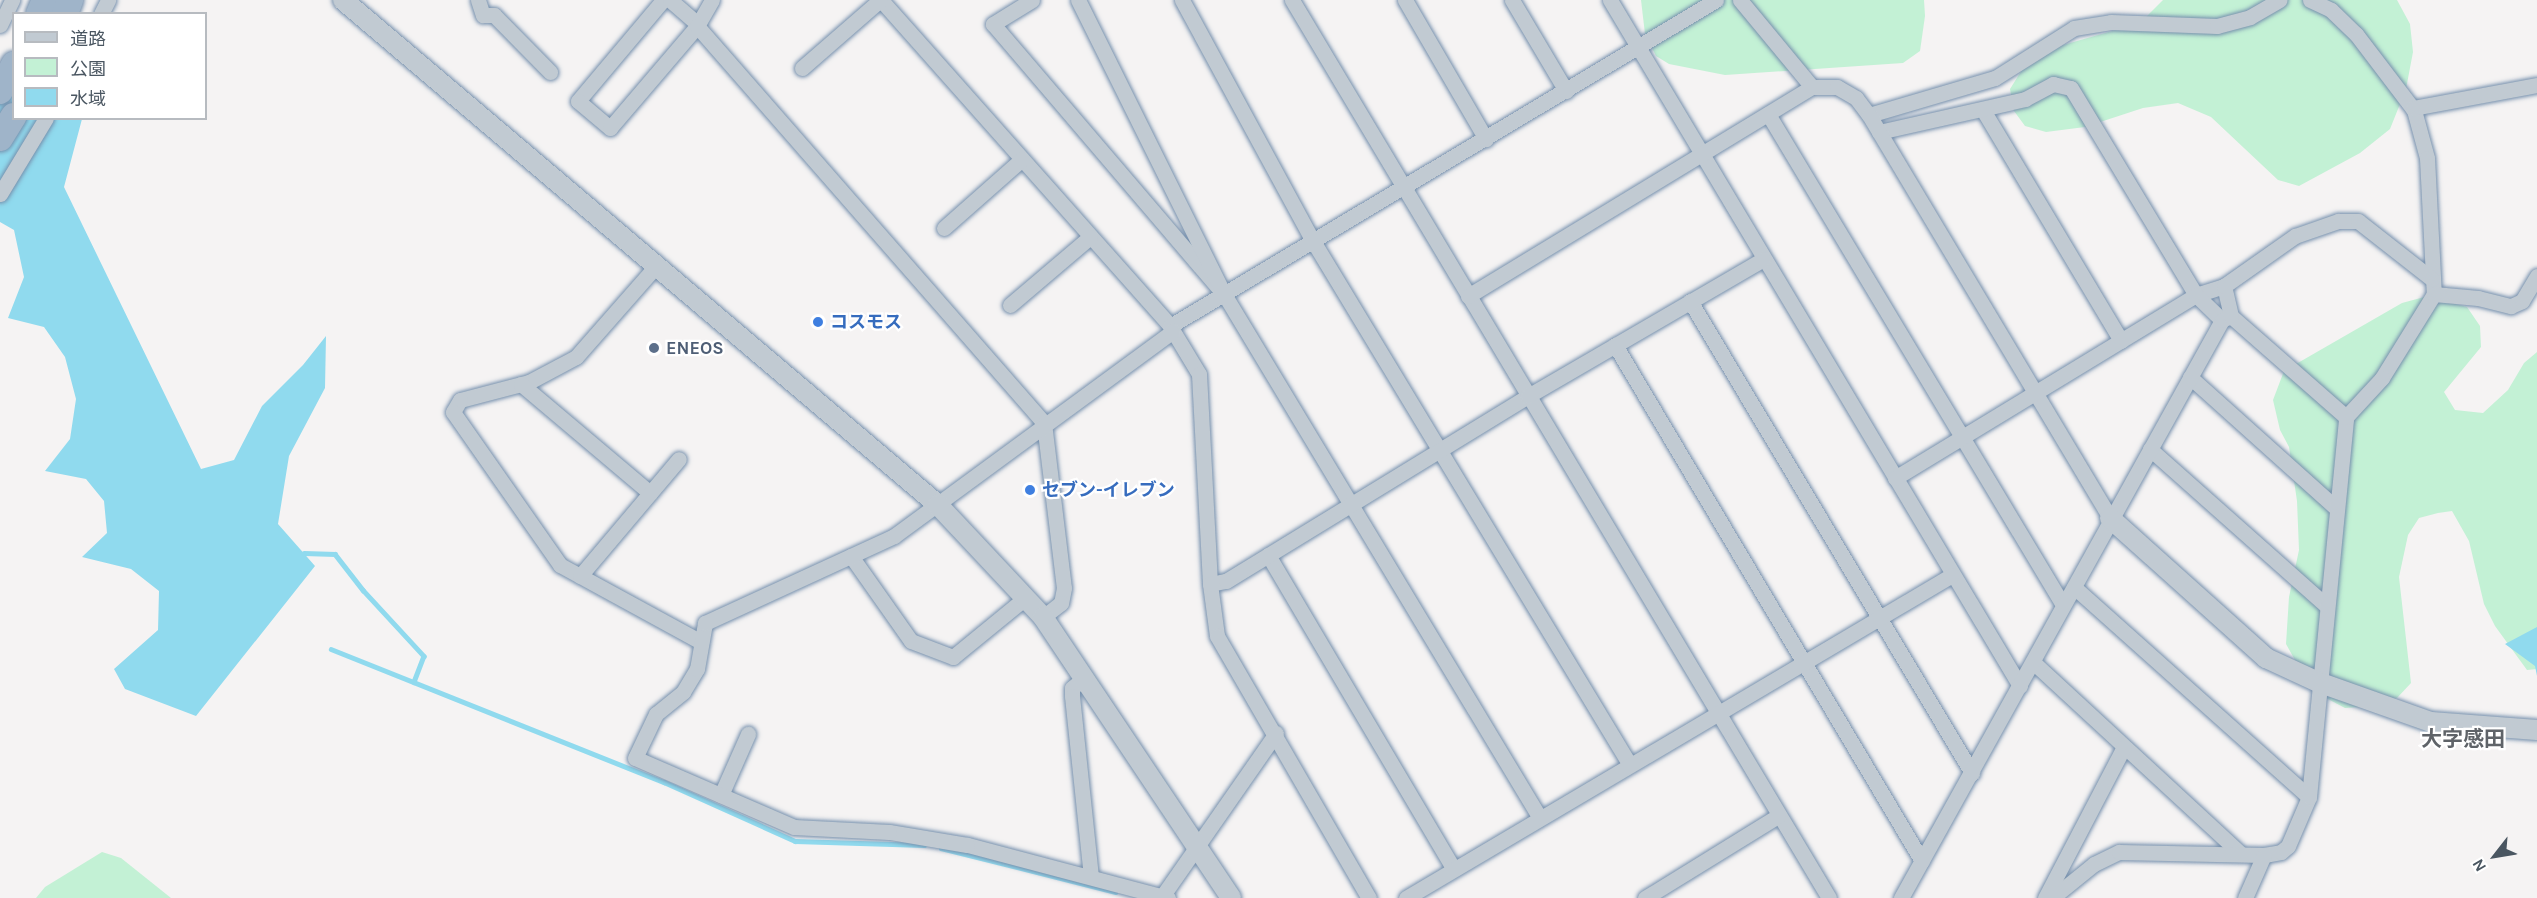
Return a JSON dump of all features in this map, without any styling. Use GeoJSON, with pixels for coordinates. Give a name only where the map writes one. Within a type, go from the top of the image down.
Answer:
{"type":"FeatureCollection","features":[{"type":"Feature","properties":{"kind":"highway"},"geometry":{"type":"LineString","coordinates":[[0,91],[12,69]]}},
{"type":"Feature","properties":{"kind":"highway"},"geometry":{"type":"LineString","coordinates":[[0,138],[12,119]]}},
{"type":"Feature","properties":{"kind":"street"},"geometry":{"type":"LineString","coordinates":[[0,25],[12,0]]}},
{"type":"Feature","properties":{"kind":"street"},"geometry":{"type":"LineString","coordinates":[[343,0],[938,506],[1043,617],[1231,898]]}},
{"type":"Feature","properties":{"kind":"street"},"geometry":{"type":"LineString","coordinates":[[478,0],[483,15],[494,15],[550,72]]}},
{"type":"Feature","properties":{"kind":"street"},"geometry":{"type":"LineString","coordinates":[[663,0],[578,101],[610,128],[698,25],[712,0]]}},
{"type":"Feature","properties":{"kind":"street"},"geometry":{"type":"LineString","coordinates":[[670,0],[698,25],[1044,423],[1064,588],[1061,603],[1043,617]]}},
{"type":"Feature","properties":{"kind":"street"},"geometry":{"type":"LineString","coordinates":[[802,68],[881,0],[1171,328],[1199,374],[1210,584],[1217,636],[1276,733],[1369,898]]}},
{"type":"Feature","properties":{"kind":"street"},"geometry":{"type":"LineString","coordinates":[[1032,0],[1010,5],[993,24],[1224,294]]}},
{"type":"Feature","properties":{"kind":"street"},"geometry":{"type":"LineString","coordinates":[[1078,0],[1224,294],[1540,818]]}},
{"type":"Feature","properties":{"kind":"street"},"geometry":{"type":"LineString","coordinates":[[1182,0],[1313,242],[1630,765]]}},
{"type":"Feature","properties":{"kind":"street"},"geometry":{"type":"LineString","coordinates":[[1292,0],[1717,715],[1829,898]]}},
{"type":"Feature","properties":{"kind":"street"},"geometry":{"type":"LineString","coordinates":[[1405,0],[1486,139]]}},
{"type":"Feature","properties":{"kind":"street"},"geometry":{"type":"LineString","coordinates":[[1512,0],[1566,91]]}},
{"type":"Feature","properties":{"kind":"street"},"geometry":{"type":"LineString","coordinates":[[1610,0],[1762,259],[2020,686]]}},
{"type":"Feature","properties":{"kind":"street"},"geometry":{"type":"LineString","coordinates":[[1276,733],[1164,897],[967,845],[889,832],[794,827],[635,758],[656,714],[683,692],[697,669],[705,623],[894,536],[938,506],[1171,328],[1224,294],[1716,0]]}},
{"type":"Feature","properties":{"kind":"street"},"geometry":{"type":"LineString","coordinates":[[1740,0],[1812,87]]}},
{"type":"Feature","properties":{"kind":"street"},"geometry":{"type":"LineString","coordinates":[[1869,115],[1995,78],[2074,28],[2111,22],[2217,26],[2250,17],[2280,0]]}},
{"type":"Feature","properties":{"kind":"street"},"geometry":{"type":"LineString","coordinates":[[2052,898],[2094,864],[2119,852],[2264,855],[2281,852],[2288,846],[2309,797],[2318,682],[2346,417],[2382,378],[2433,286],[2427,158],[2413,108],[2356,34],[2331,10],[2310,0]]}},
{"type":"Feature","properties":{"kind":"street"},"geometry":{"type":"LineString","coordinates":[[1879,132],[2025,99],[2053,84],[2071,88],[2196,295],[2346,417]]}},
{"type":"Feature","properties":{"kind":"street"},"geometry":{"type":"LineString","coordinates":[[2413,108],[2537,85]]}},
{"type":"Feature","properties":{"kind":"street"},"geometry":{"type":"LineString","coordinates":[[1468,296],[1812,87],[1837,87],[1856,98],[1869,115],[2110,518],[2258,652],[2318,682],[2431,722],[2537,730]]}},
{"type":"Feature","properties":{"kind":"street"},"geometry":{"type":"LineString","coordinates":[[1983,110],[2121,341]]}},
{"type":"Feature","properties":{"kind":"street"},"geometry":{"type":"LineString","coordinates":[[1768,114],[1961,439],[2063,605]]}},
{"type":"Feature","properties":{"kind":"street"},"geometry":{"type":"LineString","coordinates":[[0,194],[45,120]]}},
{"type":"Feature","properties":{"kind":"street"},"geometry":{"type":"LineString","coordinates":[[944,228],[1022,159]]}},
{"type":"Feature","properties":{"kind":"street"},"geometry":{"type":"LineString","coordinates":[[1895,478],[2196,295],[2224,286],[2295,236],[2338,221],[2358,221],[2433,286],[2511,306],[2522,302],[2537,276]]}},
{"type":"Feature","properties":{"kind":"street"},"geometry":{"type":"LineString","coordinates":[[1010,305],[1090,237]]}},
{"type":"Feature","properties":{"kind":"street"},"geometry":{"type":"LineString","coordinates":[[1210,584],[1226,581],[1438,450],[1762,259]]}},
{"type":"Feature","properties":{"kind":"street"},"geometry":{"type":"LineString","coordinates":[[656,266],[576,357],[521,384],[460,400],[453,412],[560,565],[702,642]]}},
{"type":"Feature","properties":{"kind":"street"},"geometry":{"type":"LineString","coordinates":[[1901,898],[2020,686],[2110,518],[2190,377],[2227,318],[2224,286]]}},
{"type":"Feature","properties":{"kind":"street"},"geometry":{"type":"LineString","coordinates":[[1690,301],[1972,772]]}},
{"type":"Feature","properties":{"kind":"street"},"geometry":{"type":"LineString","coordinates":[[1615,345],[1922,861]]}},
{"type":"Feature","properties":{"kind":"street"},"geometry":{"type":"LineString","coordinates":[[2190,377],[2336,508]]}},
{"type":"Feature","properties":{"kind":"street"},"geometry":{"type":"LineString","coordinates":[[521,384],[650,493]]}},
{"type":"Feature","properties":{"kind":"street"},"geometry":{"type":"LineString","coordinates":[[2150,449],[2326,605]]}},
{"type":"Feature","properties":{"kind":"street"},"geometry":{"type":"LineString","coordinates":[[580,576],[679,459]]}},
{"type":"Feature","properties":{"kind":"street"},"geometry":{"type":"LineString","coordinates":[[1268,555],[1455,869]]}},
{"type":"Feature","properties":{"kind":"street"},"geometry":{"type":"LineString","coordinates":[[851,556],[911,641],[953,657],[1025,598]]}},
{"type":"Feature","properties":{"kind":"street"},"geometry":{"type":"LineString","coordinates":[[1406,898],[1952,574]]}},
{"type":"Feature","properties":{"kind":"street"},"geometry":{"type":"LineString","coordinates":[[2074,587],[2309,797]]}},
{"type":"Feature","properties":{"kind":"street"},"geometry":{"type":"LineString","coordinates":[[2033,662],[2241,854]]}},
{"type":"Feature","properties":{"kind":"street"},"geometry":{"type":"LineString","coordinates":[[1085,677],[1072,688],[1072,696],[1091,876]]}},
{"type":"Feature","properties":{"kind":"street"},"geometry":{"type":"LineString","coordinates":[[721,795],[748,734]]}},
{"type":"Feature","properties":{"kind":"street"},"geometry":{"type":"LineString","coordinates":[[2045,898],[2124,747]]}},
{"type":"Feature","properties":{"kind":"street"},"geometry":{"type":"LineString","coordinates":[[1645,898],[1778,816]]}},
{"type":"Feature","properties":{"kind":"street"},"geometry":{"type":"LineString","coordinates":[[2245,898],[2264,855]]}},
{"type":"Feature","properties":{"kind":"green space"},"geometry":{"type":"Polygon","coordinates":[[[1641,0],[1924,0],[1925,16],[1920,51],[1903,63],[1725,75],[1669,64],[1656,56],[1645,34],[1641,0]]]}},
{"type":"Feature","properties":{"kind":"green space"},"geometry":{"type":"Polygon","coordinates":[[[2163,0],[2397,0],[2410,24],[2413,52],[2406,89],[2390,129],[2360,153],[2299,186],[2278,180],[2211,117],[2178,103],[2143,108],[2085,127],[2046,132],[2025,126],[2014,111],[2010,89],[2025,65],[2056,47],[2140,23],[2163,0]]]}},
{"type":"Feature","properties":{"kind":"green space"},"geometry":{"type":"Polygon","coordinates":[[[2428,296],[2467,307],[2480,326],[2481,347],[2444,392],[2455,410],[2483,413],[2508,390],[2524,363],[2537,352],[2537,669],[2527,670],[2495,626],[2484,604],[2469,541],[2452,511],[2438,513],[2419,518],[2408,535],[2399,577],[2411,683],[2397,698],[2376,706],[2345,708],[2326,698],[2300,669],[2286,644],[2289,597],[2299,550],[2297,501],[2289,447],[2280,430],[2273,400],[2284,371],[2402,303],[2428,296]]]}},
{"type":"Feature","properties":{"kind":"green space"},"geometry":{"type":"Polygon","coordinates":[[[102,852],[121,858],[171,898],[36,898],[45,887],[102,852]]]}},
{"type":"Feature","properties":{"kind":"water"},"geometry":{"type":"Polygon","coordinates":[[[12,75],[12,120],[82,120],[64,187],[201,469],[234,460],[262,406],[303,365],[326,336],[325,388],[289,456],[278,524],[315,566],[196,716],[125,689],[114,669],[158,630],[159,591],[131,569],[82,557],[107,533],[104,501],[86,479],[45,471],[70,439],[76,399],[65,357],[44,327],[8,318],[24,277],[14,230],[0,222],[0,79],[12,75]]]}},
{"type":"Feature","properties":{"kind":"water"},"geometry":{"type":"Polygon","coordinates":[[[2537,627],[2537,676],[2535,666],[2505,644],[2537,627]]]}},
{"type":"Feature","properties":{"kind":"waterway"},"geometry":{"type":"LineString","coordinates":[[304,553],[335,554],[363,590],[424,656],[414,682]]}},
{"type":"Feature","properties":{"kind":"waterway"},"geometry":{"type":"LineString","coordinates":[[331,649],[664,782],[795,841],[924,845]]}},
{"type":"Feature","properties":{"kind":"waterway"},"geometry":{"type":"LineString","coordinates":[[941,848],[1116,892]]}},
{"type":"Feature","properties":{"kind":"place","name":"コスモス"},"geometry":{"type":"Point","coordinates":[818,322]}},
{"type":"Feature","properties":{"kind":"place","name":"ENEOS"},"geometry":{"type":"Point","coordinates":[654,348]}},
{"type":"Feature","properties":{"kind":"place","name":"セブン-イレブン"},"geometry":{"type":"Point","coordinates":[1030,490]}},
{"type":"Feature","properties":{"kind":"district","name":"大字感田"},"geometry":{"type":"Point","coordinates":[2463,739]}}]}
